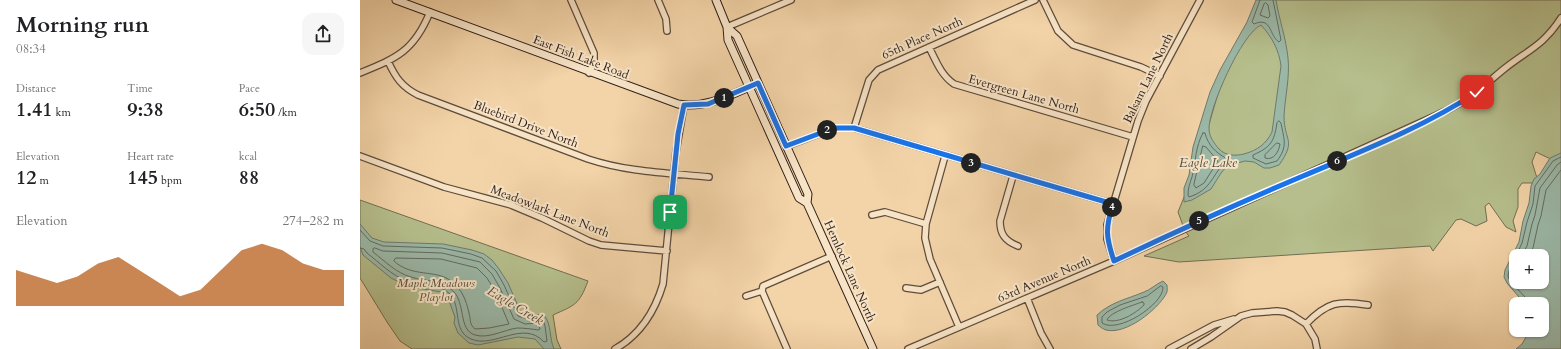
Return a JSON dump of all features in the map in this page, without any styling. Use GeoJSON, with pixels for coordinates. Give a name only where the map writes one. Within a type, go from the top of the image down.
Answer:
{"type":"FeatureCollection","features":[{"type":"Feature","properties":{"kind":"main road","name":"East Fish Lake Road"},"geometry":{"type":"LineString","coordinates":[[396,0],[661,99],[684,105],[708,104],[758,83]]}},
{"type":"Feature","properties":{"kind":"main road","name":"Hemlock Lane North"},"geometry":{"type":"LineString","coordinates":[[716,0],[728,27],[737,36],[808,194],[807,203],[873,349]]}},
{"type":"Feature","properties":{"kind":"main road","name":"Hemlock Lane North"},"geometry":{"type":"LineString","coordinates":[[728,27],[728,40],[749,87],[799,198],[807,203]]}},
{"type":"Feature","properties":{"kind":"street"},"geometry":{"type":"LineString","coordinates":[[571,0],[594,53],[594,62],[589,72]]}},
{"type":"Feature","properties":{"kind":"street"},"geometry":{"type":"LineString","coordinates":[[658,0],[666,19],[667,31]]}},
{"type":"Feature","properties":{"kind":"street"},"geometry":{"type":"LineString","coordinates":[[728,27],[789,0]]}},
{"type":"Feature","properties":{"kind":"street","name":"65th Place North"},"geometry":{"type":"LineString","coordinates":[[854,128],[866,86],[873,74],[885,66],[1034,0]]}},
{"type":"Feature","properties":{"kind":"street"},"geometry":{"type":"LineString","coordinates":[[1043,0],[1058,31],[1074,45],[1141,67],[1160,76]]}},
{"type":"Feature","properties":{"kind":"street","name":"Balsam Lane North"},"geometry":{"type":"LineString","coordinates":[[1114,261],[1106,232],[1133,137],[1144,106],[1200,0]]}},
{"type":"Feature","properties":{"kind":"street"},"geometry":{"type":"LineString","coordinates":[[360,73],[388,61],[407,49],[416,40],[430,12]]}},
{"type":"Feature","properties":{"kind":"street","name":"63rd Avenue North"},"geometry":{"type":"LineString","coordinates":[[908,349],[1114,261],[1269,190],[1395,135],[1459,104],[1477,92],[1504,68],[1540,44],[1550,34],[1561,18]]}},
{"type":"Feature","properties":{"kind":"street","name":"Evergreen Lane North"},"geometry":{"type":"LineString","coordinates":[[930,47],[942,73],[954,84],[1133,137]]}},
{"type":"Feature","properties":{"kind":"street","name":"Bluebird Drive North"},"geometry":{"type":"LineString","coordinates":[[388,61],[398,81],[418,95],[600,163],[635,170],[709,177]]}},
{"type":"Feature","properties":{"kind":"street"},"geometry":{"type":"LineString","coordinates":[[615,349],[637,332],[653,310],[663,284],[673,174],[678,134],[684,105]]}},
{"type":"Feature","properties":{"kind":"street"},"geometry":{"type":"LineString","coordinates":[[786,146],[834,128],[854,128],[1013,176],[1113,204]]}},
{"type":"Feature","properties":{"kind":"street","name":"Meadowlark Lane North"},"geometry":{"type":"LineString","coordinates":[[360,156],[444,187],[511,205],[589,241],[602,245],[666,251]]}},
{"type":"Feature","properties":{"kind":"street"},"geometry":{"type":"LineString","coordinates":[[946,156],[926,224],[927,249],[959,327]]}},
{"type":"Feature","properties":{"kind":"street"},"geometry":{"type":"LineString","coordinates":[[1013,176],[1000,221],[1000,227],[1006,240],[1018,246]]}},
{"type":"Feature","properties":{"kind":"street"},"geometry":{"type":"LineString","coordinates":[[872,215],[885,212],[926,224]]}},
{"type":"Feature","properties":{"kind":"street"},"geometry":{"type":"LineString","coordinates":[[787,349],[762,291],[763,286],[832,256]]}},
{"type":"Feature","properties":{"kind":"street"},"geometry":{"type":"LineString","coordinates":[[906,288],[921,290],[940,282]]}},
{"type":"Feature","properties":{"kind":"street"},"geometry":{"type":"LineString","coordinates":[[746,296],[762,291]]}},
{"type":"Feature","properties":{"kind":"street"},"geometry":{"type":"LineString","coordinates":[[1027,298],[1048,348]]}},
{"type":"Feature","properties":{"kind":"street"},"geometry":{"type":"LineString","coordinates":[[1306,324],[1322,309],[1334,304],[1350,302],[1368,305]]}},
{"type":"Feature","properties":{"kind":"street"},"geometry":{"type":"LineString","coordinates":[[1169,349],[1214,325],[1252,313],[1285,312],[1300,319],[1306,324],[1315,339],[1317,349]]}},
{"type":"Feature","properties":{"kind":"street"},"geometry":{"type":"LineString","coordinates":[[1191,349],[1236,319]]}},
{"type":"Feature","properties":{"kind":"green space"},"geometry":{"type":"Polygon","coordinates":[[[1272,0],[1561,0],[1561,164],[1536,152],[1532,162],[1537,178],[1533,183],[1522,183],[1518,189],[1518,207],[1513,221],[1516,232],[1506,227],[1489,203],[1485,206],[1487,221],[1476,226],[1461,219],[1456,220],[1433,251],[1430,246],[1179,262],[1144,256],[1189,236],[1185,231],[1178,212],[1196,168],[1222,80],[1244,35],[1272,0]]]}},
{"type":"Feature","properties":{"kind":"green space","name":"Maple Meadows Playlot"},"geometry":{"type":"Polygon","coordinates":[[[360,200],[588,281],[579,300],[566,309],[553,315],[557,340],[561,349],[412,349],[400,341],[360,278],[360,200]]]}},
{"type":"Feature","properties":{"kind":"water","name":"Eagle Lake"},"geometry":{"type":"Polygon","coordinates":[[[1256,0],[1276,0],[1288,58],[1288,80],[1284,116],[1288,140],[1287,150],[1279,165],[1270,168],[1264,168],[1254,162],[1245,161],[1227,166],[1211,189],[1192,200],[1184,202],[1184,188],[1189,175],[1193,147],[1210,92],[1220,70],[1247,22],[1256,0]],[[1261,25],[1253,31],[1245,42],[1236,56],[1214,106],[1209,130],[1212,140],[1219,149],[1228,154],[1241,155],[1253,151],[1267,140],[1272,132],[1281,66],[1277,49],[1261,25]]]}},
{"type":"Feature","properties":{"kind":"water"},"geometry":{"type":"Polygon","coordinates":[[[1561,153],[1561,349],[1516,349],[1522,344],[1526,337],[1549,337],[1549,297],[1519,297],[1512,289],[1549,289],[1549,249],[1516,249],[1519,242],[1523,221],[1529,203],[1531,186],[1534,179],[1540,174],[1550,158],[1561,153]]]}},
{"type":"Feature","properties":{"kind":"water","name":"Eagle Creek"},"geometry":{"type":"Polygon","coordinates":[[[360,224],[372,238],[384,242],[443,244],[484,254],[492,260],[508,283],[521,313],[529,315],[544,315],[547,319],[554,349],[544,349],[535,339],[518,337],[478,345],[469,343],[458,333],[454,323],[455,317],[448,298],[441,292],[407,286],[391,278],[363,255],[360,247],[360,224]]]}},
{"type":"Feature","properties":{"kind":"water"},"geometry":{"type":"Polygon","coordinates":[[[1509,262],[1509,285],[1504,277],[1505,270],[1509,262]]]}},
{"type":"Feature","properties":{"kind":"water"},"geometry":{"type":"Polygon","coordinates":[[[1163,281],[1167,285],[1166,294],[1156,307],[1140,320],[1123,329],[1114,331],[1106,330],[1098,325],[1097,315],[1102,311],[1119,301],[1146,291],[1163,281]]]}},
{"type":"Feature","properties":{"kind":"route"},"geometry":{"type":"LineString","coordinates":[[670,212],[678,134],[684,105],[697,106],[708,104],[758,83],[786,146],[834,128],[854,128],[1013,176],[1113,204],[1106,232],[1114,261],[1269,190],[1395,135],[1459,104],[1477,92]]}}]}
